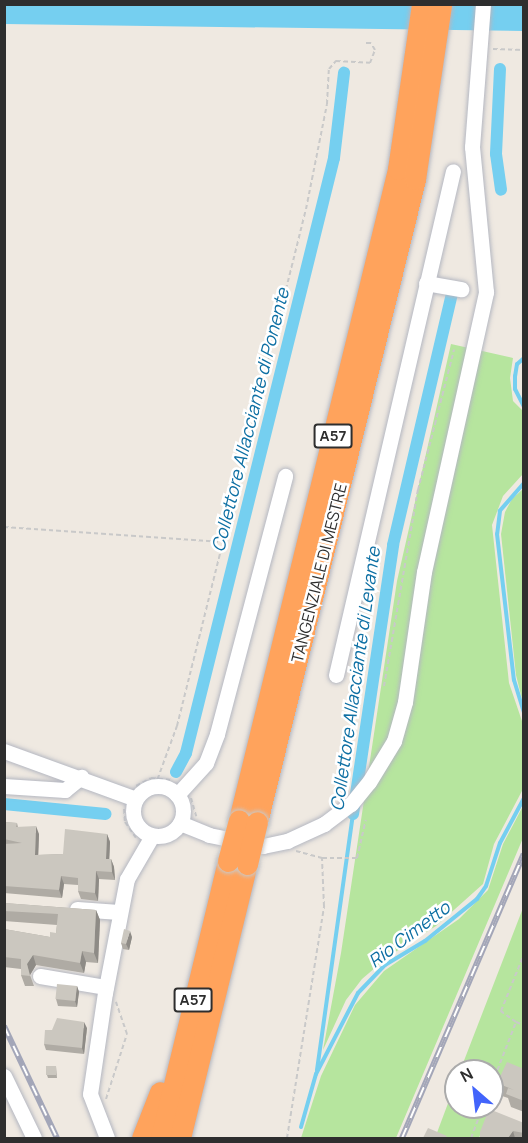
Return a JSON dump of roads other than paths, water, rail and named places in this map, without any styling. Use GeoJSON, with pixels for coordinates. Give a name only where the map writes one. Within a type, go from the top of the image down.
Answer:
{"type":"FeatureCollection","features":[{"type":"Feature","properties":{"kind":"highway","name":"TANGENZIALE DI MESTRE"},"geometry":{"type":"LineString","coordinates":[[422,4],[427,51]]}},
{"type":"Feature","properties":{"kind":"highway","name":"TANGENZIALE DI MESTRE"},"geometry":{"type":"LineString","coordinates":[[161,1138],[187,1025],[237,863],[415,179],[427,51],[441,4]]}},
{"type":"Feature","properties":{"kind":"highway","name":"TANGENZIALE DI MESTRE"},"geometry":{"type":"LineString","coordinates":[[180,1138],[214,997],[237,863]]}},
{"type":"Feature","properties":{"kind":"highway","name":"A57"},"geometry":{"type":"LineString","coordinates":[[194,1138],[214,997]]}},
{"type":"Feature","properties":{"kind":"highway","name":"A57"},"geometry":{"type":"LineString","coordinates":[[142,1138],[187,1025]]}},
{"type":"Feature","properties":{"kind":"street"},"geometry":{"type":"LineString","coordinates":[[180,823],[209,835],[263,846],[287,842],[342,811],[375,773],[394,741],[405,702],[423,572],[486,292],[472,147],[483,4]]}},
{"type":"Feature","properties":{"kind":"street"},"geometry":{"type":"LineString","coordinates":[[336,675],[453,171]]}},
{"type":"Feature","properties":{"kind":"street"},"geometry":{"type":"LineString","coordinates":[[426,283],[453,288]]}},
{"type":"Feature","properties":{"kind":"street"},"geometry":{"type":"LineString","coordinates":[[177,795],[206,763],[218,734],[285,476]]}},
{"type":"Feature","properties":{"kind":"street"},"geometry":{"type":"LineString","coordinates":[[4,751],[81,777],[136,799]]}},
{"type":"Feature","properties":{"kind":"street"},"geometry":{"type":"LineString","coordinates":[[4,786],[65,790],[81,777]]}},
{"type":"Feature","properties":{"kind":"street"},"geometry":{"type":"LineString","coordinates":[[155,786],[177,795],[183,808],[180,823],[168,834],[152,836],[136,824],[133,809],[136,799],[155,786]]}},
{"type":"Feature","properties":{"kind":"street"},"geometry":{"type":"LineString","coordinates":[[107,1138],[90,1094],[119,912],[127,879],[152,836]]}},
{"type":"Feature","properties":{"kind":"street"},"geometry":{"type":"LineString","coordinates":[[62,908],[119,912]]}},
{"type":"Feature","properties":{"kind":"street"},"geometry":{"type":"LineString","coordinates":[[40,976],[108,991]]}},
{"type":"Feature","properties":{"kind":"street"},"geometry":{"type":"LineString","coordinates":[[4,1076],[34,1138]]}},
{"type":"Feature","properties":{"kind":"water"},"geometry":{"type":"Polygon","coordinates":[[[5,4],[524,5],[523,31],[5,24],[5,4]]]}},
{"type":"Feature","properties":{"kind":"waterway","name":"Collettore Allacciante di Levante"},"geometry":{"type":"LineString","coordinates":[[500,69],[496,154],[501,190]]}},
{"type":"Feature","properties":{"kind":"waterway","name":"Collettore Allacciante di Ponente"},"geometry":{"type":"LineString","coordinates":[[176,772],[186,753],[334,158],[344,73]]}},
{"type":"Feature","properties":{"kind":"waterway","name":"Collettore Allacciante di Levante"},"geometry":{"type":"LineString","coordinates":[[353,814],[393,545],[452,293]]}},
{"type":"Feature","properties":{"kind":"waterway","name":"Rio Cimetto"},"geometry":{"type":"LineString","coordinates":[[524,358],[517,364],[515,376],[515,389],[524,407]]}},
{"type":"Feature","properties":{"kind":"waterway","name":"Rio Cimetto"},"geometry":{"type":"LineString","coordinates":[[524,483],[500,511],[497,534],[514,680],[524,712]]}},
{"type":"Feature","properties":{"kind":"waterway","name":"Rio Cimetto"},"geometry":{"type":"LineString","coordinates":[[301,1127],[316,1074],[358,993],[385,965],[425,941],[477,899],[486,886],[500,843],[524,798]]}},
{"type":"Feature","properties":{"kind":"waterway"},"geometry":{"type":"LineString","coordinates":[[4,804],[106,814]]}},
{"type":"Feature","properties":{"kind":"waterway","name":"Collettore Allacciante di Levante"},"geometry":{"type":"LineString","coordinates":[[317,1070],[353,814]]}},
{"type":"Feature","properties":{"kind":"railway"},"geometry":{"type":"LineString","coordinates":[[402,1138],[524,854]]}},
{"type":"Feature","properties":{"kind":"railway"},"geometry":{"type":"LineString","coordinates":[[4,1026],[57,1138]]}}]}
